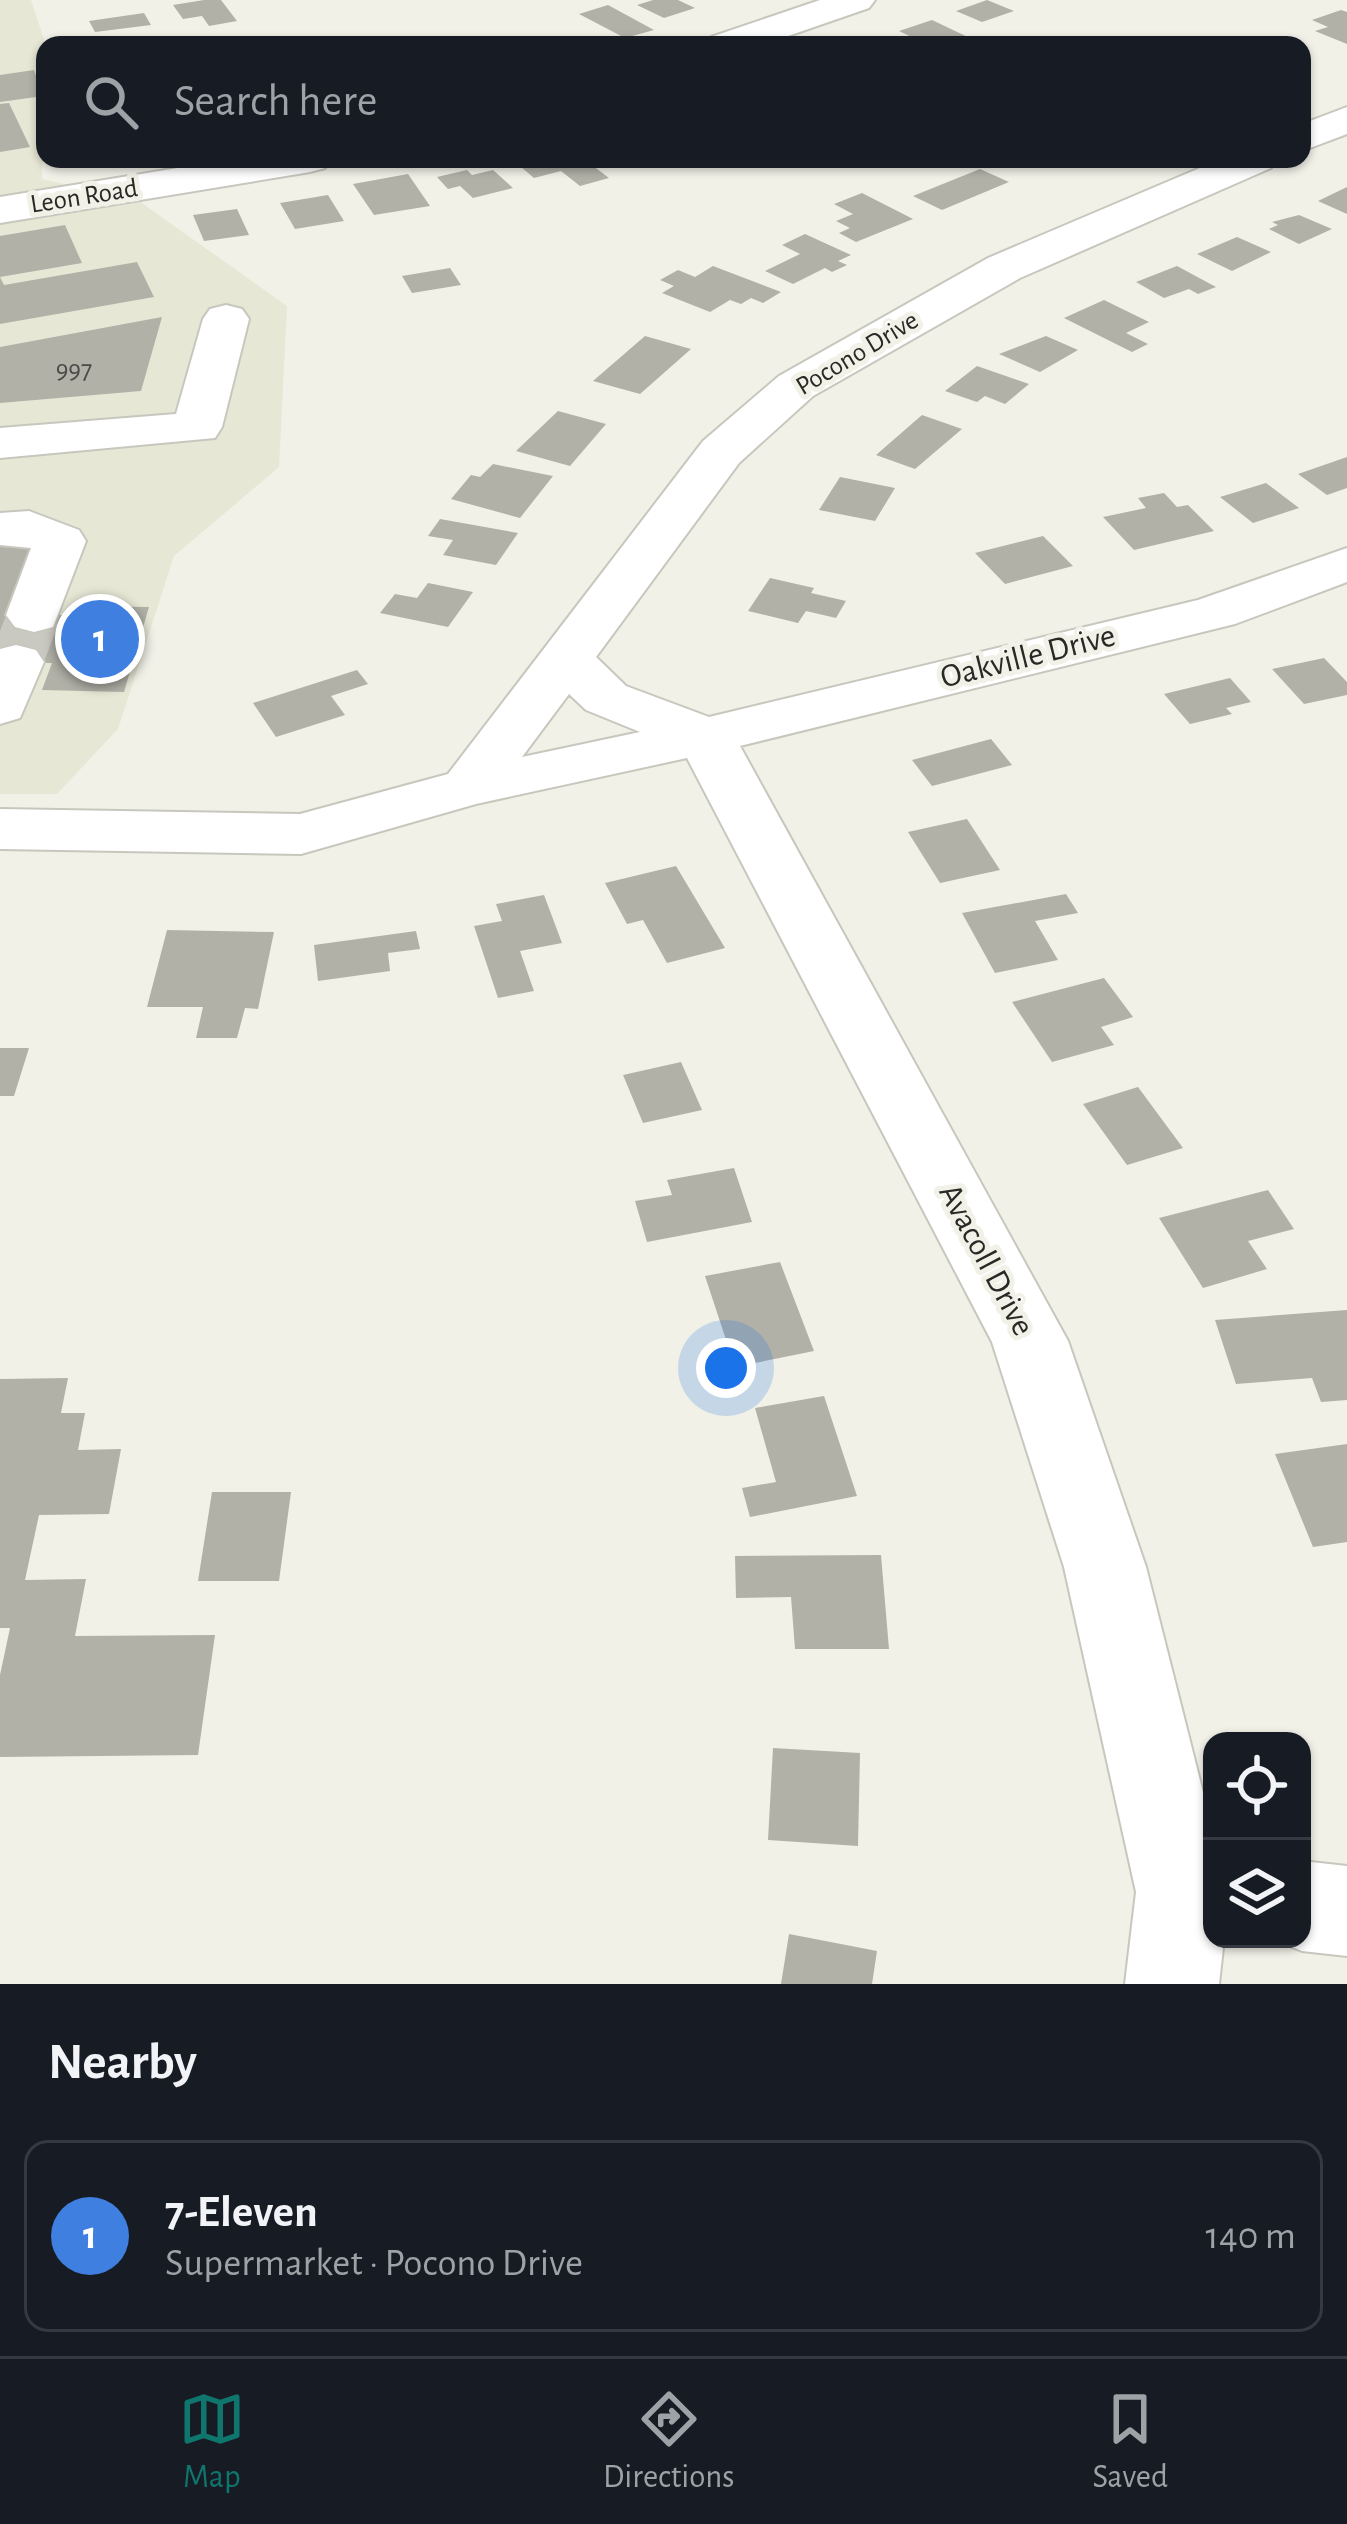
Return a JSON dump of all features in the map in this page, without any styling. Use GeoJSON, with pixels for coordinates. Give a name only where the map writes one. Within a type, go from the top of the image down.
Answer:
{"type":"FeatureCollection","features":[{"type":"Feature","properties":{"kind":"street"},"geometry":{"type":"LineString","coordinates":[[751,36],[856,0]]}},
{"type":"Feature","properties":{"kind":"street"},"geometry":{"type":"LineString","coordinates":[[1311,135],[1347,119]]}},
{"type":"Feature","properties":{"kind":"street","name":"Leon Road"},"geometry":{"type":"LineString","coordinates":[[0,210],[255,168]]}},
{"type":"Feature","properties":{"kind":"street","name":"Pocono Drive"},"geometry":{"type":"LineString","coordinates":[[469,787],[721,452],[796,386],[1004,268],[1235,168]]}},
{"type":"Feature","properties":{"kind":"street"},"geometry":{"type":"LineString","coordinates":[[0,443],[197,427],[226,319]]}},
{"type":"Feature","properties":{"kind":"street"},"geometry":{"type":"LineString","coordinates":[[0,529],[28,527],[61,541],[27,622]]}},
{"type":"Feature","properties":{"kind":"street","name":"Oakville Drive"},"geometry":{"type":"LineString","coordinates":[[705,736],[1216,611],[1347,564]]}},
{"type":"Feature","properties":{"kind":"street"},"geometry":{"type":"LineString","coordinates":[[566,659],[606,698],[705,736]]}},
{"type":"Feature","properties":{"kind":"street"},"geometry":{"type":"LineString","coordinates":[[0,829],[301,834],[469,787],[705,736]]}},
{"type":"Feature","properties":{"kind":"street","name":"Avacoll Drive"},"geometry":{"type":"LineString","coordinates":[[705,736],[1030,1341],[1105,1567],[1197,1893],[1172,1984]]}},
{"type":"Feature","properties":{"kind":"street"},"geometry":{"type":"LineString","coordinates":[[1311,1907],[1347,1911]]}},
{"type":"Feature","properties":{"kind":"shaded area"},"geometry":{"type":"Polygon","coordinates":[[[0,0],[31,0],[43,36],[36,36],[36,168],[42,168],[42,179],[139,201],[287,306],[279,467],[174,556],[118,729],[57,794],[0,794],[0,0]]]}},
{"type":"Feature","properties":{"kind":"building"},"geometry":{"type":"Polygon","coordinates":[[[221,0],[237,21],[209,26],[202,16],[183,19],[173,5],[221,0]]]}},
{"type":"Feature","properties":{"kind":"building"},"geometry":{"type":"Polygon","coordinates":[[[678,0],[695,8],[664,18],[637,5],[678,0]]]}},
{"type":"Feature","properties":{"kind":"building"},"geometry":{"type":"Polygon","coordinates":[[[987,0],[1014,11],[982,22],[956,11],[987,0]]]}},
{"type":"Feature","properties":{"kind":"building"},"geometry":{"type":"Polygon","coordinates":[[[608,5],[654,30],[621,36],[579,14],[608,5]]]}},
{"type":"Feature","properties":{"kind":"building"},"geometry":{"type":"Polygon","coordinates":[[[1347,12],[1347,44],[1315,31],[1328,27],[1312,20],[1347,12]]]}},
{"type":"Feature","properties":{"kind":"building"},"geometry":{"type":"Polygon","coordinates":[[[144,13],[151,25],[95,32],[89,21],[144,13]]]}},
{"type":"Feature","properties":{"kind":"building"},"geometry":{"type":"Polygon","coordinates":[[[932,20],[966,36],[909,36],[899,31],[932,20]]]}},
{"type":"Feature","properties":{"kind":"building"},"geometry":{"type":"Polygon","coordinates":[[[34,70],[36,97],[0,102],[0,75],[34,70]]]}},
{"type":"Feature","properties":{"kind":"building"},"geometry":{"type":"Polygon","coordinates":[[[9,103],[30,147],[0,152],[0,104],[9,103]]]}},
{"type":"Feature","properties":{"kind":"building"},"geometry":{"type":"Polygon","coordinates":[[[522,168],[596,168],[609,178],[580,186],[561,171],[534,178],[522,168]]]}},
{"type":"Feature","properties":{"kind":"building"},"geometry":{"type":"Polygon","coordinates":[[[980,169],[1009,182],[942,210],[913,196],[980,169]]]}},
{"type":"Feature","properties":{"kind":"building"},"geometry":{"type":"Polygon","coordinates":[[[467,170],[472,175],[493,170],[513,188],[473,198],[460,186],[448,189],[437,177],[467,170]]]}},
{"type":"Feature","properties":{"kind":"building"},"geometry":{"type":"Polygon","coordinates":[[[408,174],[430,206],[374,215],[353,184],[408,174]]]}},
{"type":"Feature","properties":{"kind":"building"},"geometry":{"type":"Polygon","coordinates":[[[1347,187],[1347,214],[1318,201],[1347,187]]]}},
{"type":"Feature","properties":{"kind":"building"},"geometry":{"type":"Polygon","coordinates":[[[862,193],[913,219],[856,242],[839,233],[850,228],[836,221],[853,214],[834,204],[862,193]]]}},
{"type":"Feature","properties":{"kind":"building"},"geometry":{"type":"Polygon","coordinates":[[[328,195],[344,221],[295,229],[280,203],[328,195]]]}},
{"type":"Feature","properties":{"kind":"building"},"geometry":{"type":"Polygon","coordinates":[[[237,209],[249,235],[204,241],[193,215],[237,209]]]}},
{"type":"Feature","properties":{"kind":"building"},"geometry":{"type":"Polygon","coordinates":[[[1299,215],[1332,229],[1299,244],[1269,229],[1278,225],[1272,222],[1299,215]]]}},
{"type":"Feature","properties":{"kind":"building"},"geometry":{"type":"Polygon","coordinates":[[[65,225],[82,263],[0,277],[0,236],[65,225]]]}},
{"type":"Feature","properties":{"kind":"building"},"geometry":{"type":"Polygon","coordinates":[[[805,234],[851,255],[838,261],[847,265],[832,272],[825,268],[793,284],[765,271],[800,254],[782,245],[805,234]]]}},
{"type":"Feature","properties":{"kind":"building"},"geometry":{"type":"Polygon","coordinates":[[[1237,237],[1271,252],[1232,271],[1197,254],[1237,237]]]}},
{"type":"Feature","properties":{"kind":"building"},"geometry":{"type":"Polygon","coordinates":[[[137,262],[154,297],[0,324],[0,277],[4,285],[137,262]]]}},
{"type":"Feature","properties":{"kind":"building"},"geometry":{"type":"Polygon","coordinates":[[[713,266],[781,292],[763,303],[751,298],[741,304],[730,300],[710,312],[662,293],[674,286],[660,280],[678,270],[695,277],[713,266]]]}},
{"type":"Feature","properties":{"kind":"building"},"geometry":{"type":"Polygon","coordinates":[[[1177,266],[1216,287],[1198,294],[1189,289],[1164,298],[1136,282],[1177,266]]]}},
{"type":"Feature","properties":{"kind":"building"},"geometry":{"type":"Polygon","coordinates":[[[450,268],[461,285],[412,293],[402,276],[450,268]]]}},
{"type":"Feature","properties":{"kind":"building"},"geometry":{"type":"Polygon","coordinates":[[[1104,300],[1149,322],[1126,333],[1148,344],[1132,352],[1064,318],[1104,300]]]}},
{"type":"Feature","properties":{"kind":"building"},"geometry":{"type":"Polygon","coordinates":[[[162,317],[141,391],[0,403],[0,347],[162,317]]]}},
{"type":"Feature","properties":{"kind":"building"},"geometry":{"type":"Polygon","coordinates":[[[645,336],[691,349],[640,394],[593,381],[645,336]]]}},
{"type":"Feature","properties":{"kind":"building"},"geometry":{"type":"Polygon","coordinates":[[[1046,336],[1078,350],[1040,372],[999,354],[1046,336]]]}},
{"type":"Feature","properties":{"kind":"building"},"geometry":{"type":"Polygon","coordinates":[[[977,366],[1029,384],[1005,404],[985,396],[977,402],[945,391],[977,366]]]}},
{"type":"Feature","properties":{"kind":"building"},"geometry":{"type":"Polygon","coordinates":[[[558,411],[606,424],[570,466],[516,451],[558,411]]]}},
{"type":"Feature","properties":{"kind":"building"},"geometry":{"type":"Polygon","coordinates":[[[922,415],[962,429],[915,469],[876,455],[922,415]]]}},
{"type":"Feature","properties":{"kind":"building"},"geometry":{"type":"Polygon","coordinates":[[[1347,457],[1347,488],[1327,495],[1298,474],[1347,457]]]}},
{"type":"Feature","properties":{"kind":"building"},"geometry":{"type":"Polygon","coordinates":[[[493,464],[553,476],[520,518],[451,499],[471,475],[480,477],[493,464]]]}},
{"type":"Feature","properties":{"kind":"building"},"geometry":{"type":"Polygon","coordinates":[[[840,477],[895,488],[875,521],[819,510],[840,477]]]}},
{"type":"Feature","properties":{"kind":"building"},"geometry":{"type":"Polygon","coordinates":[[[1266,483],[1299,508],[1253,523],[1220,497],[1266,483]]]}},
{"type":"Feature","properties":{"kind":"building"},"geometry":{"type":"Polygon","coordinates":[[[1164,493],[1177,507],[1188,505],[1214,531],[1134,550],[1103,517],[1146,508],[1138,498],[1164,493]]]}},
{"type":"Feature","properties":{"kind":"building"},"geometry":{"type":"Polygon","coordinates":[[[440,519],[518,533],[496,565],[443,555],[453,540],[428,536],[440,519]]]}},
{"type":"Feature","properties":{"kind":"building"},"geometry":{"type":"Polygon","coordinates":[[[1043,536],[1073,566],[1005,584],[975,553],[1043,536]]]}},
{"type":"Feature","properties":{"kind":"building"},"geometry":{"type":"Polygon","coordinates":[[[0,538],[49,538],[22,615],[69,615],[71,606],[149,607],[124,692],[42,690],[52,663],[0,662],[0,538]]]}},
{"type":"Feature","properties":{"kind":"building"},"geometry":{"type":"Polygon","coordinates":[[[770,578],[846,601],[836,618],[806,611],[798,623],[748,611],[770,578]]]}},
{"type":"Feature","properties":{"kind":"building"},"geometry":{"type":"Polygon","coordinates":[[[428,583],[473,592],[448,627],[380,613],[395,594],[417,598],[428,583]]]}},
{"type":"Feature","properties":{"kind":"building"},"geometry":{"type":"Polygon","coordinates":[[[1324,658],[1347,682],[1347,695],[1304,704],[1272,669],[1324,658]]]}},
{"type":"Feature","properties":{"kind":"building"},"geometry":{"type":"Polygon","coordinates":[[[357,670],[368,684],[331,696],[345,715],[276,737],[253,703],[357,670]]]}},
{"type":"Feature","properties":{"kind":"building"},"geometry":{"type":"Polygon","coordinates":[[[1230,678],[1251,702],[1226,708],[1232,714],[1190,724],[1164,694],[1230,678]]]}},
{"type":"Feature","properties":{"kind":"building"},"geometry":{"type":"Polygon","coordinates":[[[991,739],[1012,765],[932,786],[912,760],[991,739]]]}},
{"type":"Feature","properties":{"kind":"building"},"geometry":{"type":"Polygon","coordinates":[[[967,819],[1000,870],[940,883],[908,832],[967,819]]]}},
{"type":"Feature","properties":{"kind":"building"},"geometry":{"type":"Polygon","coordinates":[[[676,866],[725,948],[667,963],[643,920],[627,924],[605,883],[676,866]]]}},
{"type":"Feature","properties":{"kind":"building"},"geometry":{"type":"Polygon","coordinates":[[[1066,894],[1078,913],[1035,921],[1058,960],[995,973],[962,913],[1066,894]]]}},
{"type":"Feature","properties":{"kind":"building"},"geometry":{"type":"Polygon","coordinates":[[[544,895],[562,943],[520,951],[534,991],[498,998],[474,926],[502,921],[496,904],[544,895]]]}},
{"type":"Feature","properties":{"kind":"building"},"geometry":{"type":"Polygon","coordinates":[[[167,930],[274,932],[258,1009],[245,1008],[237,1038],[196,1038],[203,1007],[147,1007],[167,930]]]}},
{"type":"Feature","properties":{"kind":"building"},"geometry":{"type":"Polygon","coordinates":[[[416,931],[420,949],[388,953],[390,971],[318,981],[314,945],[416,931]]]}},
{"type":"Feature","properties":{"kind":"building"},"geometry":{"type":"Polygon","coordinates":[[[1104,978],[1133,1017],[1101,1027],[1114,1045],[1052,1062],[1012,1002],[1104,978]]]}},
{"type":"Feature","properties":{"kind":"building"},"geometry":{"type":"Polygon","coordinates":[[[0,1048],[29,1048],[14,1096],[0,1096],[0,1048]]]}},
{"type":"Feature","properties":{"kind":"building"},"geometry":{"type":"Polygon","coordinates":[[[681,1062],[702,1110],[643,1123],[623,1075],[681,1062]]]}},
{"type":"Feature","properties":{"kind":"building"},"geometry":{"type":"Polygon","coordinates":[[[1138,1087],[1183,1148],[1127,1165],[1083,1104],[1138,1087]]]}},
{"type":"Feature","properties":{"kind":"building"},"geometry":{"type":"Polygon","coordinates":[[[734,1168],[752,1222],[647,1242],[635,1201],[672,1195],[667,1180],[734,1168]]]}},
{"type":"Feature","properties":{"kind":"building"},"geometry":{"type":"Polygon","coordinates":[[[1268,1190],[1294,1229],[1248,1241],[1267,1269],[1203,1288],[1159,1218],[1268,1190]]]}},
{"type":"Feature","properties":{"kind":"building"},"geometry":{"type":"Polygon","coordinates":[[[780,1262],[814,1351],[735,1367],[705,1276],[780,1262]]]}},
{"type":"Feature","properties":{"kind":"building"},"geometry":{"type":"Polygon","coordinates":[[[1347,1310],[1347,1400],[1321,1402],[1312,1378],[1236,1384],[1215,1320],[1347,1310]]]}},
{"type":"Feature","properties":{"kind":"building"},"geometry":{"type":"Polygon","coordinates":[[[68,1378],[61,1413],[85,1413],[78,1450],[121,1449],[109,1514],[39,1515],[25,1580],[86,1579],[75,1636],[215,1635],[198,1755],[0,1757],[0,1675],[10,1628],[0,1628],[0,1379],[68,1378]]]}},
{"type":"Feature","properties":{"kind":"building"},"geometry":{"type":"Polygon","coordinates":[[[824,1396],[857,1496],[750,1517],[742,1488],[776,1482],[755,1408],[824,1396]]]}},
{"type":"Feature","properties":{"kind":"building"},"geometry":{"type":"Polygon","coordinates":[[[1347,1444],[1347,1542],[1313,1547],[1275,1454],[1347,1444]]]}},
{"type":"Feature","properties":{"kind":"building"},"geometry":{"type":"Polygon","coordinates":[[[212,1492],[291,1492],[279,1581],[198,1581],[212,1492]]]}},
{"type":"Feature","properties":{"kind":"building"},"geometry":{"type":"Polygon","coordinates":[[[881,1555],[889,1649],[795,1649],[791,1597],[736,1598],[735,1556],[881,1555]]]}},
{"type":"Feature","properties":{"kind":"building"},"geometry":{"type":"Polygon","coordinates":[[[773,1748],[860,1753],[858,1846],[768,1840],[773,1748]]]}},
{"type":"Feature","properties":{"kind":"building"},"geometry":{"type":"Polygon","coordinates":[[[789,1934],[877,1951],[872,1984],[781,1984],[789,1934]]]}},
{"type":"Feature","properties":{"kind":"tunnel"},"geometry":{"type":"LineString","coordinates":[[16,662],[34,615]]}},
{"type":"Feature","properties":{"kind":"place","name":"7-Eleven"},"geometry":{"type":"Point","coordinates":[100,639]}}]}
